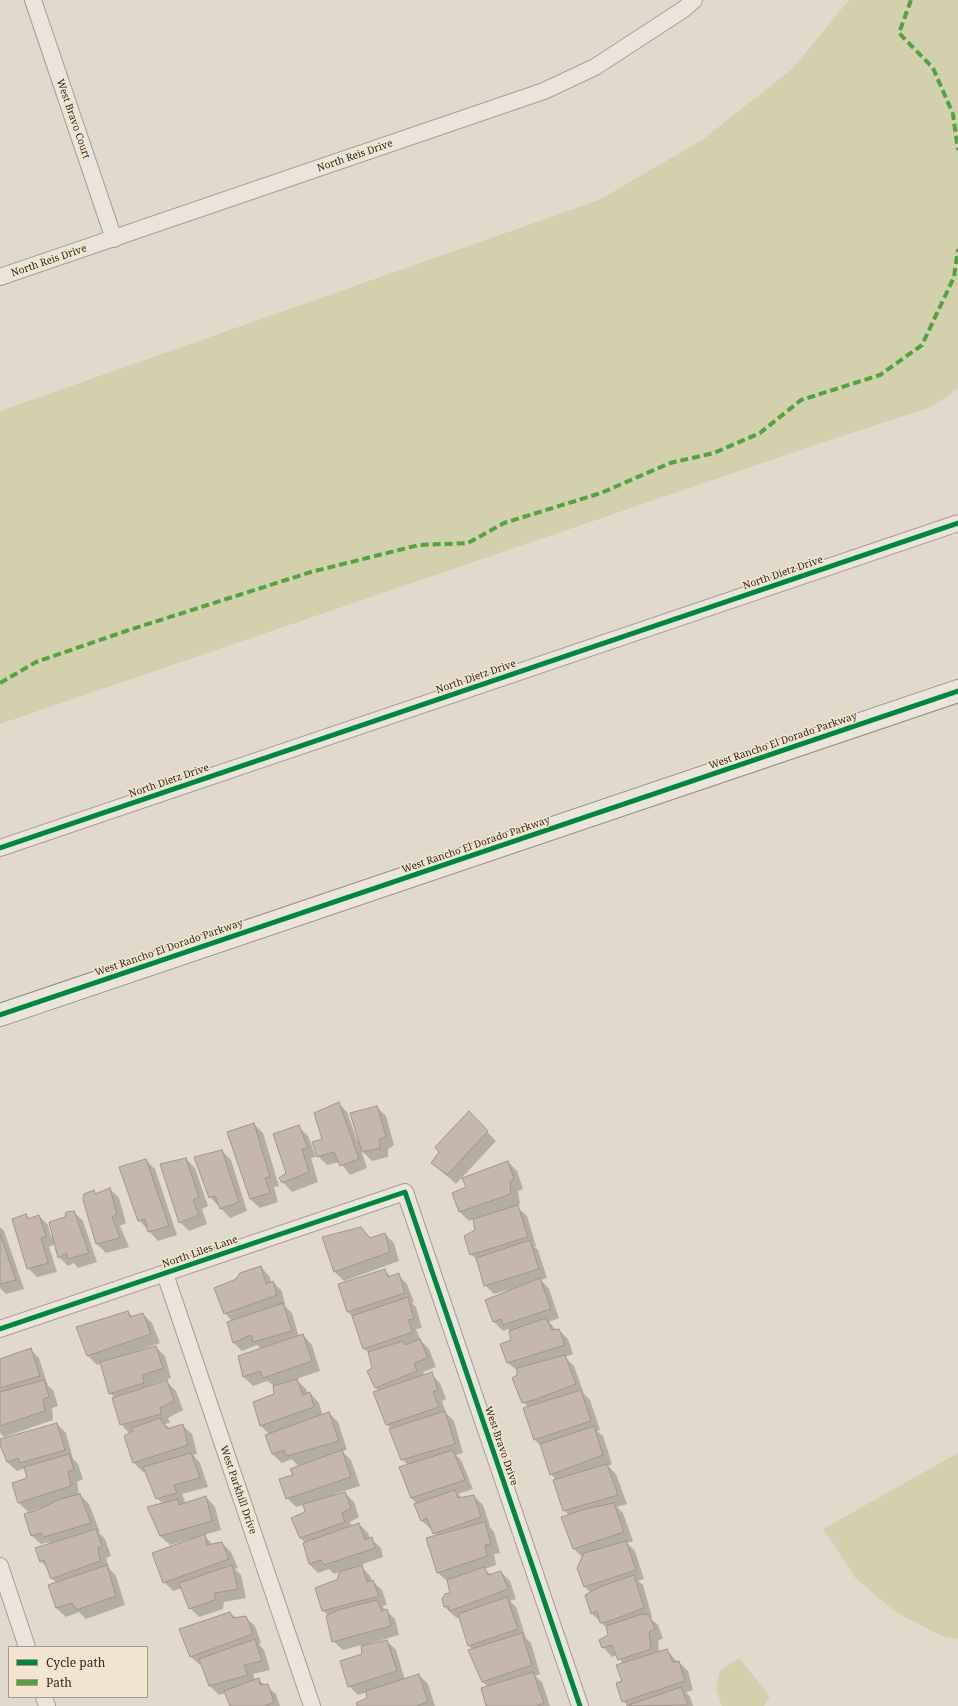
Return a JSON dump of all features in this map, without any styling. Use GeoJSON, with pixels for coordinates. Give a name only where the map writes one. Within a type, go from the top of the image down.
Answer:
{"type":"FeatureCollection","features":[{"type":"Feature","properties":{"kind":"street","name":"West Bravo Court"},"geometry":{"type":"LineString","coordinates":[[33,0],[114,239]]}},
{"type":"Feature","properties":{"kind":"street","name":"North Reis Drive"},"geometry":{"type":"LineString","coordinates":[[0,277],[544,91],[595,67],[684,9],[694,0]]}},
{"type":"Feature","properties":{"kind":"street","name":"North Dietz Drive"},"geometry":{"type":"LineString","coordinates":[[0,848],[958,523]]}},
{"type":"Feature","properties":{"kind":"street","name":"West Rancho El Dorado Parkway"},"geometry":{"type":"LineString","coordinates":[[0,1015],[958,691]]}},
{"type":"Feature","properties":{"kind":"street","name":"North Liles Lane"},"geometry":{"type":"LineString","coordinates":[[0,1329],[405,1192]]}},
{"type":"Feature","properties":{"kind":"street","name":"West Bravo Drive"},"geometry":{"type":"LineString","coordinates":[[405,1192],[580,1706]]}},
{"type":"Feature","properties":{"kind":"street","name":"West Parkhill Drive"},"geometry":{"type":"LineString","coordinates":[[165,1274],[312,1706]]}},
{"type":"Feature","properties":{"kind":"street"},"geometry":{"type":"LineString","coordinates":[[0,1566],[27,1646]]}},
{"type":"Feature","properties":{"kind":"shaded area"},"geometry":{"type":"Polygon","coordinates":[[[849,0],[958,0],[958,389],[931,407],[818,444],[0,724],[0,411],[599,200],[702,140],[792,69],[849,0]]]}},
{"type":"Feature","properties":{"kind":"shaded area"},"geometry":{"type":"Polygon","coordinates":[[[958,1453],[958,1639],[942,1636],[897,1613],[856,1579],[823,1529],[958,1453]]]}},
{"type":"Feature","properties":{"kind":"shaded area"},"geometry":{"type":"Polygon","coordinates":[[[739,1658],[770,1696],[764,1706],[722,1706],[716,1689],[720,1671],[739,1658]]]}},
{"type":"Feature","properties":{"kind":"building"},"geometry":{"type":"Polygon","coordinates":[[[339,1102],[359,1159],[340,1166],[334,1152],[317,1157],[312,1142],[322,1139],[314,1113],[339,1102]]]}},
{"type":"Feature","properties":{"kind":"building"},"geometry":{"type":"Polygon","coordinates":[[[377,1106],[386,1136],[379,1140],[380,1148],[362,1152],[350,1113],[377,1106]]]}},
{"type":"Feature","properties":{"kind":"building"},"geometry":{"type":"Polygon","coordinates":[[[469,1111],[488,1131],[447,1175],[431,1163],[439,1152],[435,1147],[469,1111]]]}},
{"type":"Feature","properties":{"kind":"building"},"geometry":{"type":"Polygon","coordinates":[[[254,1123],[270,1177],[265,1178],[270,1193],[250,1199],[227,1132],[254,1123]]]}},
{"type":"Feature","properties":{"kind":"building"},"geometry":{"type":"Polygon","coordinates":[[[299,1125],[308,1148],[302,1149],[309,1172],[282,1183],[279,1178],[286,1173],[273,1134],[299,1125]]]}},
{"type":"Feature","properties":{"kind":"building"},"geometry":{"type":"Polygon","coordinates":[[[222,1150],[239,1202],[220,1209],[215,1196],[209,1198],[194,1157],[222,1150]]]}},
{"type":"Feature","properties":{"kind":"building"},"geometry":{"type":"Polygon","coordinates":[[[186,1158],[199,1197],[193,1200],[199,1215],[179,1223],[160,1164],[186,1158]]]}},
{"type":"Feature","properties":{"kind":"building"},"geometry":{"type":"Polygon","coordinates":[[[146,1159],[169,1226],[148,1232],[145,1219],[138,1221],[119,1167],[146,1159]]]}},
{"type":"Feature","properties":{"kind":"building"},"geometry":{"type":"Polygon","coordinates":[[[508,1161],[514,1179],[510,1182],[511,1194],[459,1212],[452,1193],[466,1187],[462,1178],[508,1161]]]}},
{"type":"Feature","properties":{"kind":"building"},"geometry":{"type":"Polygon","coordinates":[[[110,1188],[117,1214],[112,1217],[120,1238],[96,1244],[83,1200],[84,1194],[94,1190],[95,1194],[110,1188]]]}},
{"type":"Feature","properties":{"kind":"building"},"geometry":{"type":"Polygon","coordinates":[[[518,1205],[528,1237],[470,1255],[464,1236],[475,1230],[473,1219],[518,1205]]]}},
{"type":"Feature","properties":{"kind":"building"},"geometry":{"type":"Polygon","coordinates":[[[74,1211],[89,1253],[68,1259],[66,1253],[58,1258],[49,1222],[65,1217],[66,1212],[74,1211]]]}},
{"type":"Feature","properties":{"kind":"building"},"geometry":{"type":"Polygon","coordinates":[[[26,1214],[28,1219],[39,1215],[46,1236],[41,1238],[48,1263],[27,1269],[12,1219],[26,1214]]]}},
{"type":"Feature","properties":{"kind":"building"},"geometry":{"type":"Polygon","coordinates":[[[361,1227],[370,1238],[385,1233],[390,1252],[334,1272],[322,1237],[361,1227]]]}},
{"type":"Feature","properties":{"kind":"building"},"geometry":{"type":"Polygon","coordinates":[[[0,1234],[16,1280],[0,1284],[0,1234]]]}},
{"type":"Feature","properties":{"kind":"building"},"geometry":{"type":"Polygon","coordinates":[[[530,1240],[539,1269],[484,1286],[476,1258],[530,1240]]]}},
{"type":"Feature","properties":{"kind":"building"},"geometry":{"type":"Polygon","coordinates":[[[261,1266],[266,1284],[273,1281],[277,1295],[224,1314],[214,1288],[236,1279],[240,1273],[261,1266]]]}},
{"type":"Feature","properties":{"kind":"building"},"geometry":{"type":"Polygon","coordinates":[[[385,1269],[388,1277],[399,1273],[405,1293],[347,1312],[338,1284],[385,1269]]]}},
{"type":"Feature","properties":{"kind":"building"},"geometry":{"type":"Polygon","coordinates":[[[540,1278],[551,1309],[503,1325],[501,1319],[493,1322],[485,1300],[540,1278]]]}},
{"type":"Feature","properties":{"kind":"building"},"geometry":{"type":"Polygon","coordinates":[[[408,1297],[414,1319],[408,1320],[413,1332],[363,1349],[352,1316],[408,1297]]]}},
{"type":"Feature","properties":{"kind":"building"},"geometry":{"type":"Polygon","coordinates":[[[283,1303],[292,1331],[253,1342],[251,1335],[233,1343],[227,1322],[283,1303]]]}},
{"type":"Feature","properties":{"kind":"building"},"geometry":{"type":"Polygon","coordinates":[[[128,1311],[130,1317],[143,1313],[151,1334],[87,1356],[76,1327],[128,1311]]]}},
{"type":"Feature","properties":{"kind":"building"},"geometry":{"type":"Polygon","coordinates":[[[546,1318],[552,1330],[559,1329],[565,1345],[507,1363],[500,1344],[511,1340],[509,1331],[546,1318]]]}},
{"type":"Feature","properties":{"kind":"building"},"geometry":{"type":"Polygon","coordinates":[[[303,1334],[312,1361],[263,1378],[260,1371],[243,1377],[238,1356],[303,1334]]]}},
{"type":"Feature","properties":{"kind":"building"},"geometry":{"type":"Polygon","coordinates":[[[420,1339],[428,1358],[414,1363],[417,1371],[375,1388],[367,1371],[372,1368],[368,1352],[403,1341],[405,1345],[420,1339]]]}},
{"type":"Feature","properties":{"kind":"building"},"geometry":{"type":"Polygon","coordinates":[[[156,1346],[163,1368],[143,1375],[144,1383],[109,1394],[100,1362],[156,1346]]]}},
{"type":"Feature","properties":{"kind":"building"},"geometry":{"type":"Polygon","coordinates":[[[31,1348],[40,1376],[0,1388],[0,1359],[31,1348]]]}},
{"type":"Feature","properties":{"kind":"building"},"geometry":{"type":"Polygon","coordinates":[[[565,1355],[576,1384],[522,1403],[512,1378],[517,1375],[517,1368],[565,1355]]]}},
{"type":"Feature","properties":{"kind":"building"},"geometry":{"type":"Polygon","coordinates":[[[432,1372],[438,1390],[433,1392],[439,1407],[386,1425],[373,1392],[432,1372]]]}},
{"type":"Feature","properties":{"kind":"building"},"geometry":{"type":"Polygon","coordinates":[[[297,1379],[303,1395],[310,1392],[314,1407],[260,1426],[253,1402],[274,1394],[273,1386],[297,1379]]]}},
{"type":"Feature","properties":{"kind":"building"},"geometry":{"type":"Polygon","coordinates":[[[44,1380],[49,1397],[43,1399],[45,1411],[0,1426],[0,1392],[44,1380]]]}},
{"type":"Feature","properties":{"kind":"building"},"geometry":{"type":"Polygon","coordinates":[[[167,1380],[174,1401],[160,1408],[161,1414],[120,1425],[112,1398],[167,1380]]]}},
{"type":"Feature","properties":{"kind":"building"},"geometry":{"type":"Polygon","coordinates":[[[581,1390],[591,1421],[534,1440],[523,1408],[581,1390]]]}},
{"type":"Feature","properties":{"kind":"building"},"geometry":{"type":"Polygon","coordinates":[[[445,1411],[455,1444],[401,1460],[389,1429],[445,1411]]]}},
{"type":"Feature","properties":{"kind":"building"},"geometry":{"type":"Polygon","coordinates":[[[329,1412],[339,1441],[287,1456],[284,1450],[272,1454],[265,1435],[329,1412]]]}},
{"type":"Feature","properties":{"kind":"building"},"geometry":{"type":"Polygon","coordinates":[[[160,1418],[167,1429],[183,1424],[188,1445],[133,1463],[124,1436],[133,1431],[132,1428],[160,1418]]]}},
{"type":"Feature","properties":{"kind":"building"},"geometry":{"type":"Polygon","coordinates":[[[57,1423],[65,1450],[20,1463],[18,1458],[7,1462],[0,1445],[0,1439],[57,1423]]]}},
{"type":"Feature","properties":{"kind":"building"},"geometry":{"type":"Polygon","coordinates":[[[594,1426],[603,1455],[550,1475],[540,1444],[594,1426]]]}},
{"type":"Feature","properties":{"kind":"building"},"geometry":{"type":"Polygon","coordinates":[[[342,1450],[351,1477],[286,1499],[279,1479],[293,1475],[290,1469],[342,1450]]]}},
{"type":"Feature","properties":{"kind":"building"},"geometry":{"type":"Polygon","coordinates":[[[453,1450],[465,1480],[411,1498],[399,1467],[453,1450]]]}},
{"type":"Feature","properties":{"kind":"building"},"geometry":{"type":"Polygon","coordinates":[[[191,1453],[200,1478],[174,1485],[177,1493],[156,1499],[143,1467],[191,1453]]]}},
{"type":"Feature","properties":{"kind":"building"},"geometry":{"type":"Polygon","coordinates":[[[69,1454],[74,1469],[68,1472],[71,1486],[18,1503],[12,1483],[27,1478],[24,1467],[69,1454]]]}},
{"type":"Feature","properties":{"kind":"building"},"geometry":{"type":"Polygon","coordinates":[[[607,1464],[618,1495],[563,1511],[553,1480],[607,1464]]]}},
{"type":"Feature","properties":{"kind":"building"},"geometry":{"type":"Polygon","coordinates":[[[455,1490],[458,1498],[474,1495],[481,1517],[433,1534],[427,1518],[421,1521],[414,1504],[455,1490]]]}},
{"type":"Feature","properties":{"kind":"building"},"geometry":{"type":"Polygon","coordinates":[[[345,1492],[351,1508],[342,1513],[345,1522],[300,1538],[291,1518],[305,1512],[303,1504],[345,1492]]]}},
{"type":"Feature","properties":{"kind":"building"},"geometry":{"type":"Polygon","coordinates":[[[80,1494],[91,1523],[44,1537],[41,1533],[31,1536],[24,1514],[37,1510],[60,1499],[80,1494]]]}},
{"type":"Feature","properties":{"kind":"building"},"geometry":{"type":"Polygon","coordinates":[[[206,1496],[212,1521],[160,1536],[147,1507],[178,1499],[179,1505],[206,1496]]]}},
{"type":"Feature","properties":{"kind":"building"},"geometry":{"type":"Polygon","coordinates":[[[614,1503],[624,1532],[573,1549],[561,1517],[589,1508],[614,1503]]]}},
{"type":"Feature","properties":{"kind":"building"},"geometry":{"type":"Polygon","coordinates":[[[485,1522],[491,1544],[485,1545],[487,1556],[437,1573],[426,1538],[485,1522]]]}},
{"type":"Feature","properties":{"kind":"building"},"geometry":{"type":"Polygon","coordinates":[[[359,1523],[365,1540],[372,1537],[375,1548],[324,1565],[321,1560],[309,1564],[303,1543],[359,1523]]]}},
{"type":"Feature","properties":{"kind":"building"},"geometry":{"type":"Polygon","coordinates":[[[96,1529],[102,1546],[98,1548],[100,1561],[51,1579],[44,1560],[40,1562],[35,1548],[96,1529]]]}},
{"type":"Feature","properties":{"kind":"building"},"geometry":{"type":"Polygon","coordinates":[[[205,1534],[207,1545],[222,1542],[229,1559],[163,1583],[152,1553],[205,1534]]]}},
{"type":"Feature","properties":{"kind":"building"},"geometry":{"type":"Polygon","coordinates":[[[626,1541],[636,1570],[584,1587],[577,1568],[584,1553],[626,1541]]]}},
{"type":"Feature","properties":{"kind":"building"},"geometry":{"type":"Polygon","coordinates":[[[107,1565],[116,1596],[76,1610],[72,1603],[56,1608],[48,1585],[107,1565]]]}},
{"type":"Feature","properties":{"kind":"building"},"geometry":{"type":"Polygon","coordinates":[[[232,1565],[238,1589],[215,1593],[215,1600],[189,1609],[179,1583],[232,1565]]]}},
{"type":"Feature","properties":{"kind":"building"},"geometry":{"type":"Polygon","coordinates":[[[362,1565],[367,1582],[373,1580],[379,1596],[322,1611],[315,1588],[338,1579],[339,1572],[362,1565]]]}},
{"type":"Feature","properties":{"kind":"building"},"geometry":{"type":"Polygon","coordinates":[[[484,1567],[488,1575],[501,1571],[508,1589],[450,1611],[448,1606],[444,1607],[442,1599],[445,1594],[450,1593],[447,1580],[484,1567]]]}},
{"type":"Feature","properties":{"kind":"building"},"geometry":{"type":"Polygon","coordinates":[[[634,1575],[644,1608],[607,1622],[600,1623],[597,1611],[591,1614],[585,1595],[602,1586],[634,1575]]]}},
{"type":"Feature","properties":{"kind":"building"},"geometry":{"type":"Polygon","coordinates":[[[507,1597],[518,1629],[468,1646],[458,1614],[507,1597]]]}},
{"type":"Feature","properties":{"kind":"building"},"geometry":{"type":"Polygon","coordinates":[[[377,1600],[382,1611],[387,1609],[391,1626],[332,1642],[326,1616],[338,1610],[377,1600]]]}},
{"type":"Feature","properties":{"kind":"building"},"geometry":{"type":"Polygon","coordinates":[[[230,1612],[233,1618],[246,1616],[253,1634],[190,1657],[179,1629],[230,1612]]]}},
{"type":"Feature","properties":{"kind":"building"},"geometry":{"type":"Polygon","coordinates":[[[642,1614],[649,1615],[655,1629],[649,1632],[651,1649],[618,1660],[612,1645],[602,1648],[599,1640],[608,1635],[606,1626],[642,1614]]]}},
{"type":"Feature","properties":{"kind":"building"},"geometry":{"type":"Polygon","coordinates":[[[522,1633],[532,1665],[482,1682],[468,1650],[522,1633]]]}},
{"type":"Feature","properties":{"kind":"building"},"geometry":{"type":"Polygon","coordinates":[[[255,1639],[262,1661],[244,1665],[248,1675],[209,1686],[199,1659],[255,1639]]]}},
{"type":"Feature","properties":{"kind":"building"},"geometry":{"type":"Polygon","coordinates":[[[387,1640],[397,1671],[348,1687],[340,1661],[362,1654],[361,1646],[387,1640]]]}},
{"type":"Feature","properties":{"kind":"building"},"geometry":{"type":"Polygon","coordinates":[[[667,1649],[673,1662],[679,1661],[685,1681],[622,1702],[616,1683],[622,1681],[616,1665],[667,1649]]]}},
{"type":"Feature","properties":{"kind":"building"},"geometry":{"type":"Polygon","coordinates":[[[533,1672],[544,1703],[536,1706],[486,1706],[481,1688],[533,1672]]]}},
{"type":"Feature","properties":{"kind":"building"},"geometry":{"type":"Polygon","coordinates":[[[419,1674],[428,1702],[416,1706],[357,1706],[356,1703],[367,1698],[366,1691],[419,1674]]]}},
{"type":"Feature","properties":{"kind":"building"},"geometry":{"type":"Polygon","coordinates":[[[259,1678],[260,1685],[268,1684],[274,1702],[264,1706],[230,1706],[224,1691],[259,1678]]]}},
{"type":"Feature","properties":{"kind":"building"},"geometry":{"type":"Polygon","coordinates":[[[681,1687],[688,1705],[626,1706],[681,1687]]]}},
{"type":"Feature","properties":{"kind":"marked path"},"geometry":{"type":"LineString","coordinates":[[911,0],[899,33],[933,68],[953,114],[958,150]]}},
{"type":"Feature","properties":{"kind":"marked path"},"geometry":{"type":"LineString","coordinates":[[0,683],[36,662],[126,631],[311,572],[419,545],[468,543],[504,523],[601,493],[670,463],[714,453],[760,433],[801,400],[880,375],[922,345],[954,277],[958,249]]}},
{"type":"Feature","properties":{"kind":"cycle path"},"geometry":{"type":"LineString","coordinates":[[0,848],[958,523]]}},
{"type":"Feature","properties":{"kind":"cycle path"},"geometry":{"type":"LineString","coordinates":[[0,1015],[958,691]]}},
{"type":"Feature","properties":{"kind":"cycle path"},"geometry":{"type":"LineString","coordinates":[[0,1329],[405,1192],[580,1706]]}}]}
